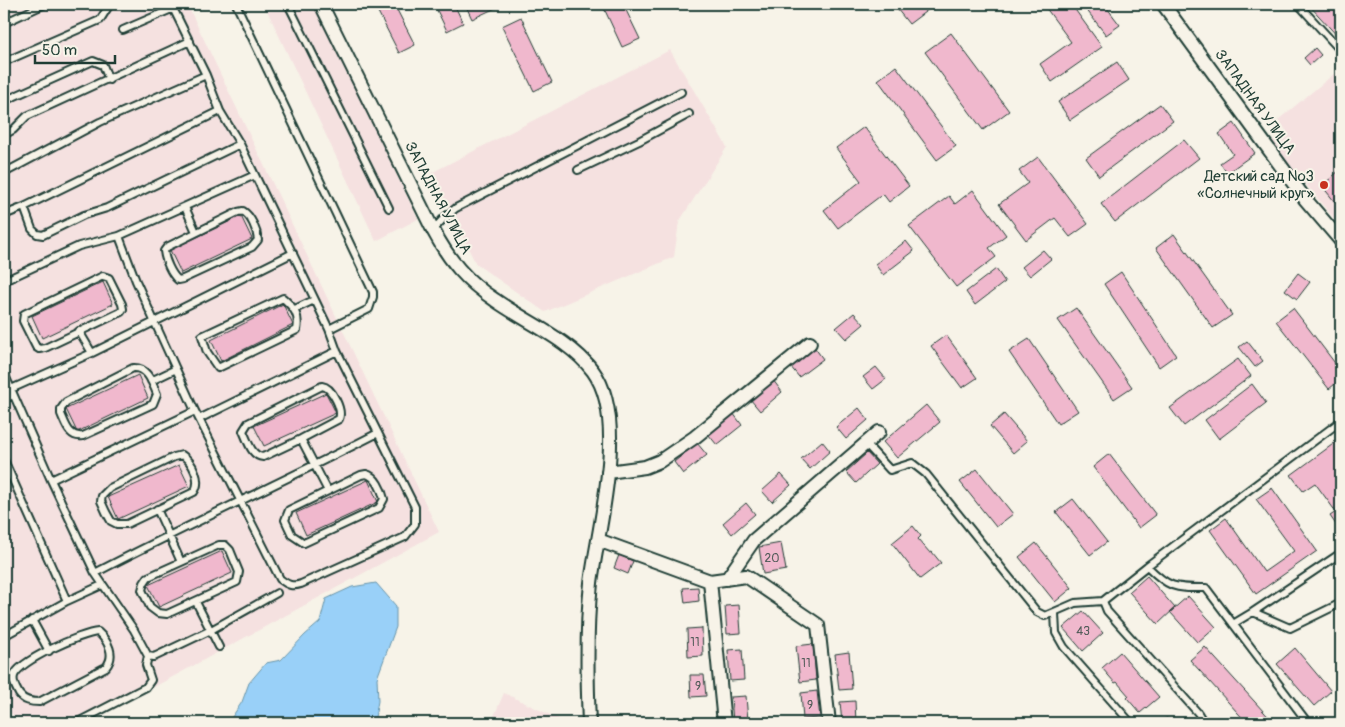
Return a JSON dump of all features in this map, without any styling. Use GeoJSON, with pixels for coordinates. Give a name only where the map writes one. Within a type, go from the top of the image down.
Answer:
{"type":"FeatureCollection","features":[{"type":"Feature","properties":{"kind":"street","name":"ЗАПАДНАЯ УЛИЦА"},"geometry":{"type":"LineString","coordinates":[[321,4],[433,230],[456,267],[480,290],[568,347],[593,371],[608,403],[610,424],[608,472],[592,583],[588,629],[589,723]]}},
{"type":"Feature","properties":{"kind":"street","name":"ЗАПАДНАЯ УЛИЦА"},"geometry":{"type":"LineString","coordinates":[[1163,4],[1306,199],[1341,242]]}},
{"type":"Feature","properties":{"kind":"street"},"geometry":{"type":"LineString","coordinates":[[608,472],[645,466],[660,461],[695,437],[810,342]]}},
{"type":"Feature","properties":{"kind":"street"},"geometry":{"type":"LineString","coordinates":[[727,578],[754,540],[879,432]]}},
{"type":"Feature","properties":{"kind":"street"},"geometry":{"type":"LineString","coordinates":[[598,540],[710,581],[746,576],[818,625],[828,723]]}},
{"type":"Feature","properties":{"kind":"street"},"geometry":{"type":"LineString","coordinates":[[710,581],[724,723]]}},
{"type":"Feature","properties":{"kind":"lane"},"geometry":{"type":"LineString","coordinates":[[4,22],[45,4]]}},
{"type":"Feature","properties":{"kind":"lane"},"geometry":{"type":"LineString","coordinates":[[4,62],[100,20],[110,4]]}},
{"type":"Feature","properties":{"kind":"lane"},"geometry":{"type":"LineString","coordinates":[[236,4],[372,292],[373,297],[369,309],[329,329]]}},
{"type":"Feature","properties":{"kind":"lane"},"geometry":{"type":"LineString","coordinates":[[288,4],[389,208]]}},
{"type":"Feature","properties":{"kind":"lane"},"geometry":{"type":"LineString","coordinates":[[1298,4],[1341,51]]}},
{"type":"Feature","properties":{"kind":"lane"},"geometry":{"type":"LineString","coordinates":[[119,236],[136,281],[195,411],[280,579],[286,584],[293,586],[301,584],[405,537],[415,524],[414,507],[337,351],[329,329],[240,144],[220,111],[206,75],[173,6],[123,30]]}},
{"type":"Feature","properties":{"kind":"lane"},"geometry":{"type":"LineString","coordinates":[[4,136],[14,130],[27,116],[109,80],[190,41]]}},
{"type":"Feature","properties":{"kind":"lane"},"geometry":{"type":"LineString","coordinates":[[4,101],[93,61],[103,65],[109,80]]}},
{"type":"Feature","properties":{"kind":"lane"},"geometry":{"type":"LineString","coordinates":[[4,173],[100,122],[206,75]]}},
{"type":"Feature","properties":{"kind":"lane"},"geometry":{"type":"LineString","coordinates":[[433,230],[444,217],[456,208],[681,92]]}},
{"type":"Feature","properties":{"kind":"lane"},"geometry":{"type":"LineString","coordinates":[[4,215],[220,111]]}},
{"type":"Feature","properties":{"kind":"lane"},"geometry":{"type":"LineString","coordinates":[[578,170],[639,141],[689,114]]}},
{"type":"Feature","properties":{"kind":"lane"},"geometry":{"type":"LineString","coordinates":[[24,207],[32,229],[36,234],[43,235],[84,215],[107,208],[240,144]]}},
{"type":"Feature","properties":{"kind":"lane"},"geometry":{"type":"LineString","coordinates":[[4,281],[79,246],[119,236],[255,175]]}},
{"type":"Feature","properties":{"kind":"lane"},"geometry":{"type":"LineString","coordinates":[[185,207],[196,232]]}},
{"type":"Feature","properties":{"kind":"lane"},"geometry":{"type":"LineString","coordinates":[[243,211],[248,214],[257,232],[258,240],[252,247],[178,280],[174,277],[164,256],[164,251],[167,247],[196,232],[243,211]]}},
{"type":"Feature","properties":{"kind":"lane"},"geometry":{"type":"LineString","coordinates":[[4,399],[12,392],[293,253]]}},
{"type":"Feature","properties":{"kind":"lane"},"geometry":{"type":"LineString","coordinates":[[100,277],[106,277],[111,282],[123,309],[118,314],[79,331],[45,348],[39,349],[34,344],[23,321],[23,316],[100,277]]}},
{"type":"Feature","properties":{"kind":"lane"},"geometry":{"type":"LineString","coordinates":[[283,298],[294,309],[299,321],[297,330],[218,368],[207,352],[202,336],[283,298]]}},
{"type":"Feature","properties":{"kind":"lane"},"geometry":{"type":"LineString","coordinates":[[294,309],[314,300]]}},
{"type":"Feature","properties":{"kind":"lane"},"geometry":{"type":"LineString","coordinates":[[79,331],[92,353]]}},
{"type":"Feature","properties":{"kind":"lane"},"geometry":{"type":"LineString","coordinates":[[199,419],[337,351]]}},
{"type":"Feature","properties":{"kind":"lane"},"geometry":{"type":"LineString","coordinates":[[134,368],[145,371],[151,380],[158,394],[153,404],[83,436],[76,437],[71,434],[61,414],[61,409],[66,402],[134,368]]}},
{"type":"Feature","properties":{"kind":"lane"},"geometry":{"type":"LineString","coordinates":[[151,380],[176,369]]}},
{"type":"Feature","properties":{"kind":"lane"},"geometry":{"type":"LineString","coordinates":[[4,374],[51,480],[95,572],[134,630],[148,656],[146,665],[151,680],[146,687],[76,723]]}},
{"type":"Feature","properties":{"kind":"lane"},"geometry":{"type":"LineString","coordinates":[[326,386],[331,390],[341,416],[336,421],[301,439],[263,457],[258,457],[253,452],[243,431],[248,423],[254,419],[319,387],[326,386]]}},
{"type":"Feature","properties":{"kind":"lane"},"geometry":{"type":"LineString","coordinates":[[51,480],[195,411]]}},
{"type":"Feature","properties":{"kind":"lane"},"geometry":{"type":"LineString","coordinates":[[866,444],[890,470],[912,463],[926,474],[1037,612],[1045,616],[1075,604],[1103,601],[1341,421]]}},
{"type":"Feature","properties":{"kind":"lane"},"geometry":{"type":"LineString","coordinates":[[95,572],[170,534],[315,466],[378,433]]}},
{"type":"Feature","properties":{"kind":"lane"},"geometry":{"type":"LineString","coordinates":[[301,439],[328,491]]}},
{"type":"Feature","properties":{"kind":"lane"},"geometry":{"type":"LineString","coordinates":[[182,456],[188,459],[198,482],[197,488],[194,492],[157,509],[127,524],[117,524],[111,521],[106,512],[102,496],[110,488],[174,457],[182,456]]}},
{"type":"Feature","properties":{"kind":"lane"},"geometry":{"type":"LineString","coordinates":[[4,460],[66,601]]}},
{"type":"Feature","properties":{"kind":"lane"},"geometry":{"type":"LineString","coordinates":[[366,474],[374,478],[384,500],[379,508],[304,543],[298,540],[292,535],[286,520],[286,514],[294,506],[328,491],[366,474]]}},
{"type":"Feature","properties":{"kind":"lane"},"geometry":{"type":"LineString","coordinates":[[157,509],[170,534],[181,562]]}},
{"type":"Feature","properties":{"kind":"lane"},"geometry":{"type":"LineString","coordinates":[[222,544],[230,550],[239,572],[236,582],[196,602],[166,614],[158,613],[150,607],[142,590],[144,583],[148,577],[181,562],[222,544]]}},
{"type":"Feature","properties":{"kind":"lane"},"geometry":{"type":"LineString","coordinates":[[1233,624],[1341,553]]}},
{"type":"Feature","properties":{"kind":"lane"},"geometry":{"type":"LineString","coordinates":[[1147,566],[1162,580],[1178,588],[1206,588],[1308,723]]}},
{"type":"Feature","properties":{"kind":"lane"},"geometry":{"type":"LineString","coordinates":[[4,636],[66,601],[102,585]]}},
{"type":"Feature","properties":{"kind":"lane"},"geometry":{"type":"LineString","coordinates":[[148,656],[154,657],[212,630],[277,593]]}},
{"type":"Feature","properties":{"kind":"lane"},"geometry":{"type":"LineString","coordinates":[[1103,601],[1107,612],[1192,705],[1204,723]]}},
{"type":"Feature","properties":{"kind":"lane"},"geometry":{"type":"LineString","coordinates":[[196,602],[212,630],[219,647]]}},
{"type":"Feature","properties":{"kind":"lane"},"geometry":{"type":"LineString","coordinates":[[1253,612],[1290,628],[1341,603]]}},
{"type":"Feature","properties":{"kind":"lane"},"geometry":{"type":"LineString","coordinates":[[1055,613],[1056,633],[1064,647],[1131,723]]}},
{"type":"Feature","properties":{"kind":"lane"},"geometry":{"type":"LineString","coordinates":[[32,620],[49,650]]}},
{"type":"Feature","properties":{"kind":"lane"},"geometry":{"type":"LineString","coordinates":[[98,632],[104,638],[112,653],[111,662],[106,667],[39,702],[31,702],[21,696],[13,682],[14,674],[20,666],[49,650],[88,633],[98,632]]}},
{"type":"Feature","properties":{"kind":"shaded area"},"geometry":{"type":"Polygon","coordinates":[[[4,4],[187,4],[439,532],[88,723],[18,723],[4,703],[4,4]]]}},
{"type":"Feature","properties":{"kind":"shaded area"},"geometry":{"type":"Polygon","coordinates":[[[264,4],[314,4],[418,219],[376,241],[264,4]]]}},
{"type":"Feature","properties":{"kind":"shaded area"},"geometry":{"type":"Polygon","coordinates":[[[670,50],[727,147],[679,222],[674,257],[545,312],[476,264],[431,173],[670,50]]]}},
{"type":"Feature","properties":{"kind":"shaded area","name":"Детский сад №3 «Солнечный круг»"},"geometry":{"type":"Polygon","coordinates":[[[1340,69],[1341,227],[1271,142],[1286,130],[1278,120],[1340,69]]]}},
{"type":"Feature","properties":{"kind":"shaded area"},"geometry":{"type":"Polygon","coordinates":[[[504,693],[565,722],[566,723],[491,723],[504,693]]]}},
{"type":"Feature","properties":{"kind":"water"},"geometry":{"type":"Polygon","coordinates":[[[376,583],[396,606],[396,627],[377,678],[378,701],[374,723],[228,723],[242,702],[249,683],[266,663],[281,660],[320,622],[326,599],[352,587],[376,583]]]}},
{"type":"Feature","properties":{"kind":"building"},"geometry":{"type":"Polygon","coordinates":[[[374,4],[394,4],[415,45],[399,53],[374,4]]]}},
{"type":"Feature","properties":{"kind":"building"},"geometry":{"type":"Polygon","coordinates":[[[434,4],[454,4],[463,23],[447,31],[434,4]]]}},
{"type":"Feature","properties":{"kind":"building"},"geometry":{"type":"Polygon","coordinates":[[[465,4],[504,4],[472,19],[465,4]]]}},
{"type":"Feature","properties":{"kind":"building"},"geometry":{"type":"Polygon","coordinates":[[[602,4],[623,4],[640,39],[622,47],[602,4]]]}},
{"type":"Feature","properties":{"kind":"building"},"geometry":{"type":"Polygon","coordinates":[[[893,4],[931,4],[933,6],[909,24],[893,4]]]}},
{"type":"Feature","properties":{"kind":"building"},"geometry":{"type":"Polygon","coordinates":[[[1043,4],[1071,4],[1102,47],[1052,82],[1040,64],[1071,42],[1043,4]]]}},
{"type":"Feature","properties":{"kind":"building"},"geometry":{"type":"Polygon","coordinates":[[[1082,4],[1104,4],[1120,25],[1106,35],[1082,4]]]}},
{"type":"Feature","properties":{"kind":"building"},"geometry":{"type":"Polygon","coordinates":[[[1308,4],[1334,4],[1341,11],[1341,40],[1308,4]]]}},
{"type":"Feature","properties":{"kind":"building"},"geometry":{"type":"Polygon","coordinates":[[[521,17],[552,82],[534,91],[502,26],[521,17]]]}},
{"type":"Feature","properties":{"kind":"building"},"geometry":{"type":"Polygon","coordinates":[[[951,33],[1009,111],[983,130],[925,52],[951,33]]]}},
{"type":"Feature","properties":{"kind":"building"},"geometry":{"type":"Polygon","coordinates":[[[1315,48],[1321,55],[1310,65],[1304,58],[1315,48]]]}},
{"type":"Feature","properties":{"kind":"building"},"geometry":{"type":"Polygon","coordinates":[[[1117,62],[1129,80],[1070,120],[1058,102],[1117,62]]]}},
{"type":"Feature","properties":{"kind":"building"},"geometry":{"type":"Polygon","coordinates":[[[896,66],[956,146],[937,160],[878,80],[896,66]]]}},
{"type":"Feature","properties":{"kind":"building"},"geometry":{"type":"Polygon","coordinates":[[[1160,104],[1173,121],[1099,176],[1086,158],[1160,104]]]}},
{"type":"Feature","properties":{"kind":"building"},"geometry":{"type":"Polygon","coordinates":[[[1234,123],[1255,153],[1227,173],[1220,163],[1233,154],[1219,134],[1234,123]]]}},
{"type":"Feature","properties":{"kind":"building"},"geometry":{"type":"Polygon","coordinates":[[[864,127],[909,186],[889,202],[883,194],[838,228],[824,210],[861,181],[836,148],[864,127]]]}},
{"type":"Feature","properties":{"kind":"building"},"geometry":{"type":"Polygon","coordinates":[[[1184,140],[1199,158],[1115,222],[1101,204],[1184,140]]]}},
{"type":"Feature","properties":{"kind":"building"},"geometry":{"type":"Polygon","coordinates":[[[1038,157],[1088,224],[1070,237],[1055,218],[1026,240],[999,204],[1028,183],[1019,171],[1038,157]]]}},
{"type":"Feature","properties":{"kind":"building"},"geometry":{"type":"Polygon","coordinates":[[[1341,169],[1341,196],[1335,202],[1322,186],[1341,169]]]}},
{"type":"Feature","properties":{"kind":"building"},"geometry":{"type":"Polygon","coordinates":[[[973,190],[1006,235],[989,248],[996,257],[956,287],[909,226],[949,196],[955,204],[973,190]]]}},
{"type":"Feature","properties":{"kind":"building"},"geometry":{"type":"Polygon","coordinates":[[[241,216],[252,239],[181,273],[170,250],[241,216]]]}},
{"type":"Feature","properties":{"kind":"building"},"geometry":{"type":"Polygon","coordinates":[[[1174,234],[1232,315],[1213,328],[1156,248],[1174,234]]]}},
{"type":"Feature","properties":{"kind":"building"},"geometry":{"type":"Polygon","coordinates":[[[906,241],[914,251],[883,275],[875,264],[906,241]]]}},
{"type":"Feature","properties":{"kind":"building"},"geometry":{"type":"Polygon","coordinates":[[[1043,250],[1051,259],[1030,276],[1022,267],[1043,250]]]}},
{"type":"Feature","properties":{"kind":"building"},"geometry":{"type":"Polygon","coordinates":[[[996,269],[1005,282],[975,305],[966,292],[996,269]]]}},
{"type":"Feature","properties":{"kind":"building"},"geometry":{"type":"Polygon","coordinates":[[[1121,272],[1176,355],[1159,367],[1104,284],[1121,272]]]}},
{"type":"Feature","properties":{"kind":"building"},"geometry":{"type":"Polygon","coordinates":[[[1298,273],[1310,282],[1297,299],[1285,290],[1298,273]]]}},
{"type":"Feature","properties":{"kind":"building"},"geometry":{"type":"Polygon","coordinates":[[[103,282],[113,304],[42,338],[32,316],[103,282]]]}},
{"type":"Feature","properties":{"kind":"building"},"geometry":{"type":"Polygon","coordinates":[[[283,304],[293,325],[221,361],[211,340],[283,304]]]}},
{"type":"Feature","properties":{"kind":"building"},"geometry":{"type":"Polygon","coordinates":[[[1076,308],[1132,387],[1114,399],[1058,320],[1076,308]]]}},
{"type":"Feature","properties":{"kind":"building"},"geometry":{"type":"Polygon","coordinates":[[[1293,308],[1341,371],[1341,379],[1329,389],[1276,321],[1293,308]]]}},
{"type":"Feature","properties":{"kind":"building"},"geometry":{"type":"Polygon","coordinates":[[[854,313],[864,324],[846,339],[836,328],[854,313]]]}},
{"type":"Feature","properties":{"kind":"building"},"geometry":{"type":"Polygon","coordinates":[[[946,335],[977,378],[962,388],[931,346],[946,335]]]}},
{"type":"Feature","properties":{"kind":"building"},"geometry":{"type":"Polygon","coordinates":[[[1029,339],[1078,411],[1058,424],[1009,352],[1029,339]]]}},
{"type":"Feature","properties":{"kind":"building"},"geometry":{"type":"Polygon","coordinates":[[[1247,341],[1263,361],[1255,367],[1239,347],[1247,341]]]}},
{"type":"Feature","properties":{"kind":"building"},"geometry":{"type":"Polygon","coordinates":[[[815,348],[823,359],[799,377],[790,366],[815,348]]]}},
{"type":"Feature","properties":{"kind":"building"},"geometry":{"type":"Polygon","coordinates":[[[1238,359],[1251,376],[1184,426],[1170,408],[1238,359]]]}},
{"type":"Feature","properties":{"kind":"building"},"geometry":{"type":"Polygon","coordinates":[[[876,367],[886,379],[873,389],[863,377],[876,367]]]}},
{"type":"Feature","properties":{"kind":"building"},"geometry":{"type":"Polygon","coordinates":[[[138,375],[148,398],[77,432],[66,409],[138,375]]]}},
{"type":"Feature","properties":{"kind":"building"},"geometry":{"type":"Polygon","coordinates":[[[773,380],[782,392],[760,411],[750,399],[773,380]]]}},
{"type":"Feature","properties":{"kind":"building"},"geometry":{"type":"Polygon","coordinates":[[[1252,384],[1266,403],[1219,439],[1205,420],[1252,384]]]}},
{"type":"Feature","properties":{"kind":"building"},"geometry":{"type":"Polygon","coordinates":[[[326,393],[336,413],[264,446],[254,426],[326,393]]]}},
{"type":"Feature","properties":{"kind":"building"},"geometry":{"type":"Polygon","coordinates":[[[926,405],[940,422],[897,458],[883,442],[926,405]]]}},
{"type":"Feature","properties":{"kind":"building"},"geometry":{"type":"Polygon","coordinates":[[[859,408],[868,420],[846,439],[836,427],[859,408]]]}},
{"type":"Feature","properties":{"kind":"building"},"geometry":{"type":"Polygon","coordinates":[[[733,413],[742,425],[717,445],[708,434],[733,413]]]}},
{"type":"Feature","properties":{"kind":"building"},"geometry":{"type":"Polygon","coordinates":[[[1004,414],[1027,441],[1013,453],[990,426],[1004,414]]]}},
{"type":"Feature","properties":{"kind":"building"},"geometry":{"type":"Polygon","coordinates":[[[1340,439],[1341,532],[1330,516],[1336,512],[1315,483],[1303,491],[1291,475],[1340,439]]]}},
{"type":"Feature","properties":{"kind":"building"},"geometry":{"type":"Polygon","coordinates":[[[822,441],[830,451],[810,469],[801,459],[822,441]]]}},
{"type":"Feature","properties":{"kind":"building"},"geometry":{"type":"Polygon","coordinates":[[[697,443],[707,455],[683,474],[674,462],[697,443]]]}},
{"type":"Feature","properties":{"kind":"building"},"geometry":{"type":"Polygon","coordinates":[[[867,453],[877,464],[856,483],[846,472],[867,453]]]}},
{"type":"Feature","properties":{"kind":"building"},"geometry":{"type":"Polygon","coordinates":[[[1109,454],[1156,515],[1139,528],[1093,467],[1109,454]]]}},
{"type":"Feature","properties":{"kind":"building"},"geometry":{"type":"Polygon","coordinates":[[[179,465],[189,486],[118,519],[108,497],[179,465]]]}},
{"type":"Feature","properties":{"kind":"building"},"geometry":{"type":"Polygon","coordinates":[[[977,469],[1013,514],[996,527],[960,482],[977,469]]]}},
{"type":"Feature","properties":{"kind":"building"},"geometry":{"type":"Polygon","coordinates":[[[781,474],[791,485],[772,502],[762,491],[781,474]]]}},
{"type":"Feature","properties":{"kind":"building"},"geometry":{"type":"Polygon","coordinates":[[[368,480],[378,502],[306,535],[296,513],[368,480]]]}},
{"type":"Feature","properties":{"kind":"building"},"geometry":{"type":"Polygon","coordinates":[[[1272,488],[1317,551],[1256,594],[1210,530],[1226,518],[1264,572],[1294,551],[1256,499],[1272,488]]]}},
{"type":"Feature","properties":{"kind":"building"},"geometry":{"type":"Polygon","coordinates":[[[1073,499],[1107,542],[1090,555],[1056,512],[1073,499]]]}},
{"type":"Feature","properties":{"kind":"building"},"geometry":{"type":"Polygon","coordinates":[[[746,503],[755,514],[732,534],[723,523],[746,503]]]}},
{"type":"Feature","properties":{"kind":"building"},"geometry":{"type":"Polygon","coordinates":[[[913,526],[921,536],[918,539],[941,563],[920,579],[892,543],[913,526]]]}},
{"type":"Feature","properties":{"kind":"building"},"geometry":{"type":"Polygon","coordinates":[[[781,543],[786,570],[763,574],[759,547],[781,543]]]}},
{"type":"Feature","properties":{"kind":"building"},"geometry":{"type":"Polygon","coordinates":[[[1036,543],[1072,588],[1055,602],[1019,557],[1036,543]]]}},
{"type":"Feature","properties":{"kind":"building"},"geometry":{"type":"Polygon","coordinates":[[[222,551],[232,573],[159,607],[148,585],[222,551]]]}},
{"type":"Feature","properties":{"kind":"building"},"geometry":{"type":"Polygon","coordinates":[[[619,555],[633,561],[628,574],[614,568],[619,555]]]}},
{"type":"Feature","properties":{"kind":"building"},"geometry":{"type":"Polygon","coordinates":[[[1147,576],[1175,608],[1158,624],[1129,592],[1147,576]]]}},
{"type":"Feature","properties":{"kind":"building"},"geometry":{"type":"Polygon","coordinates":[[[698,587],[699,601],[685,603],[683,588],[698,587]]]}},
{"type":"Feature","properties":{"kind":"building"},"geometry":{"type":"Polygon","coordinates":[[[1188,596],[1216,627],[1198,643],[1170,612],[1188,596]]]}},
{"type":"Feature","properties":{"kind":"building"},"geometry":{"type":"Polygon","coordinates":[[[739,605],[741,633],[727,634],[725,606],[739,605]]]}},
{"type":"Feature","properties":{"kind":"building"},"geometry":{"type":"Polygon","coordinates":[[[1083,611],[1103,633],[1083,651],[1063,628],[1083,611]]]}},
{"type":"Feature","properties":{"kind":"building"},"geometry":{"type":"Polygon","coordinates":[[[702,628],[703,656],[688,657],[687,629],[702,628]]]}},
{"type":"Feature","properties":{"kind":"building"},"geometry":{"type":"Polygon","coordinates":[[[813,644],[816,680],[800,682],[796,646],[813,644]]]}},
{"type":"Feature","properties":{"kind":"building"},"geometry":{"type":"Polygon","coordinates":[[[1205,647],[1274,723],[1247,723],[1190,660],[1205,647]]]}},
{"type":"Feature","properties":{"kind":"building"},"geometry":{"type":"Polygon","coordinates":[[[1295,648],[1331,691],[1314,706],[1277,664],[1295,648]]]}},
{"type":"Feature","properties":{"kind":"building"},"geometry":{"type":"Polygon","coordinates":[[[742,649],[744,680],[730,681],[728,650],[742,649]]]}},
{"type":"Feature","properties":{"kind":"building"},"geometry":{"type":"Polygon","coordinates":[[[849,652],[852,689],[839,690],[835,654],[849,652]]]}},
{"type":"Feature","properties":{"kind":"building"},"geometry":{"type":"Polygon","coordinates":[[[1120,652],[1159,697],[1140,713],[1127,698],[1129,696],[1102,668],[1120,652]]]}},
{"type":"Feature","properties":{"kind":"building"},"geometry":{"type":"Polygon","coordinates":[[[690,675],[704,675],[706,696],[691,697],[690,675]]]}},
{"type":"Feature","properties":{"kind":"building"},"geometry":{"type":"Polygon","coordinates":[[[817,691],[820,718],[803,719],[801,693],[817,691]]]}},
{"type":"Feature","properties":{"kind":"building"},"geometry":{"type":"Polygon","coordinates":[[[746,696],[748,721],[733,722],[731,697],[746,696]]]}},
{"type":"Feature","properties":{"kind":"building"},"geometry":{"type":"Polygon","coordinates":[[[855,701],[856,723],[842,723],[840,702],[855,701]]]}},
{"type":"Feature","properties":{"kind":"building"},"geometry":{"type":"Polygon","coordinates":[[[1167,718],[1170,723],[1157,723],[1167,718]]]}},
{"type":"Feature","properties":{"kind":"place","name":"Детский сад №3 «Солнечный круг»"},"geometry":{"type":"Point","coordinates":[1324,185]}}]}
